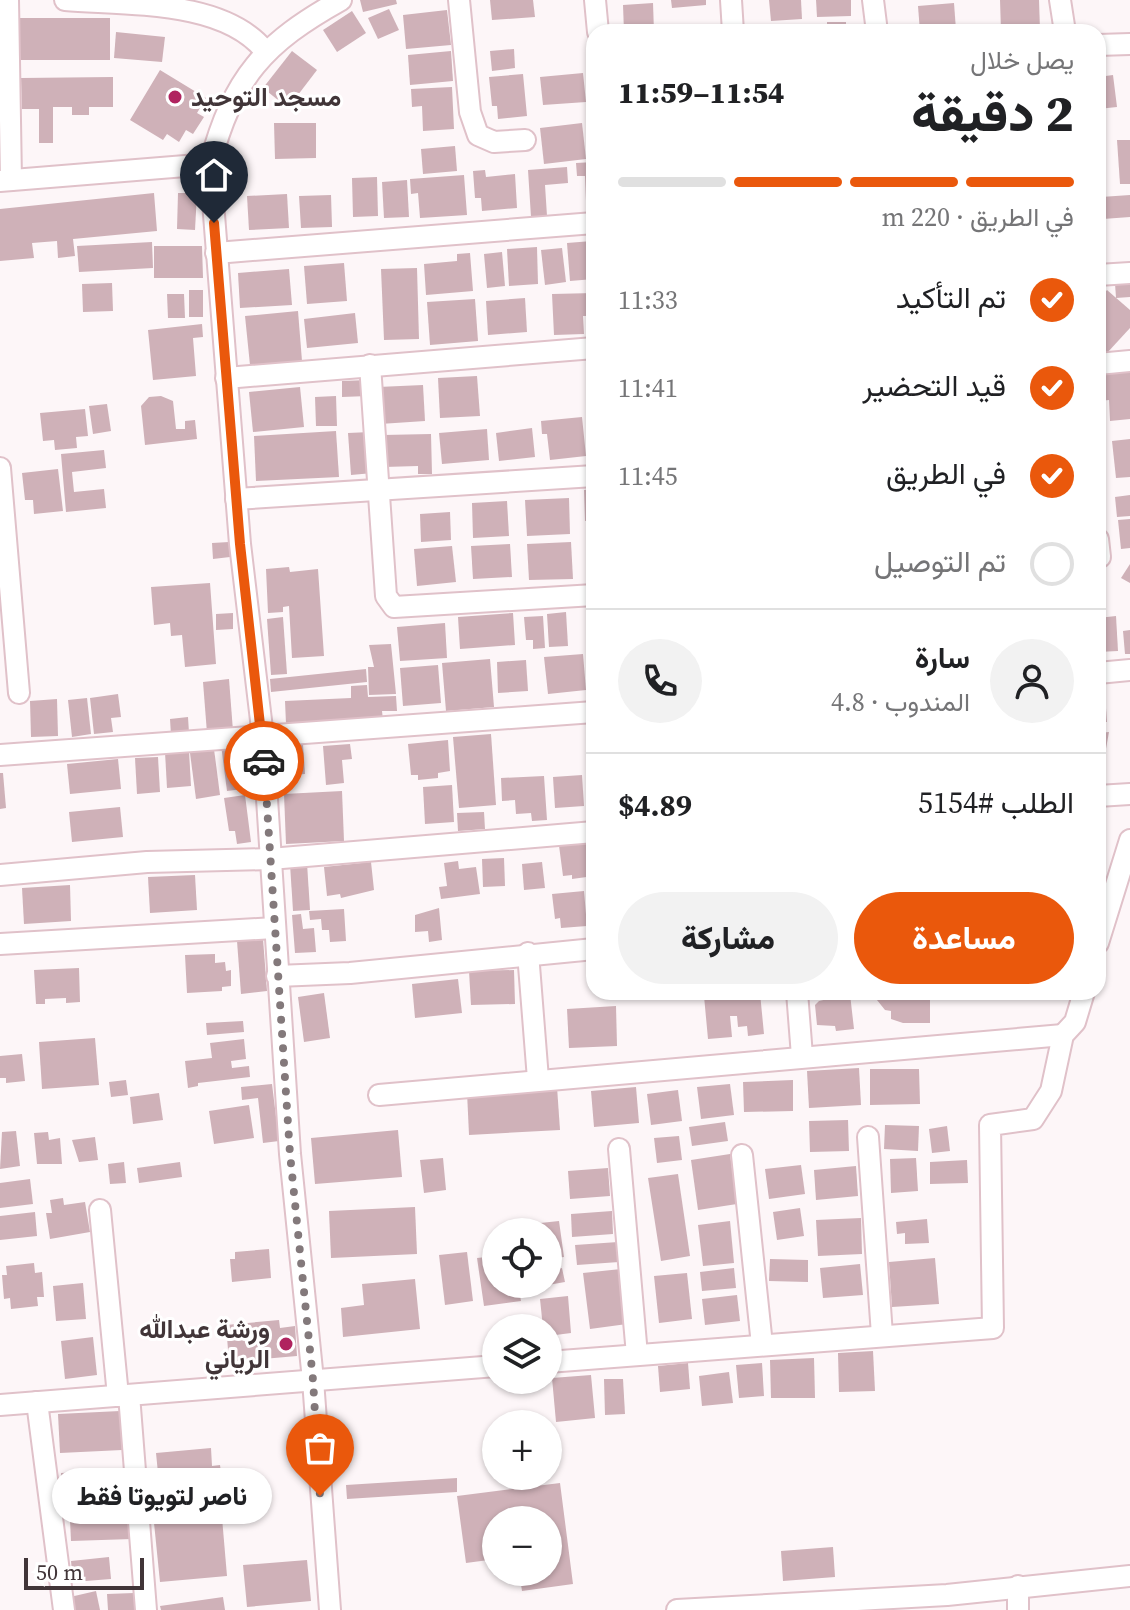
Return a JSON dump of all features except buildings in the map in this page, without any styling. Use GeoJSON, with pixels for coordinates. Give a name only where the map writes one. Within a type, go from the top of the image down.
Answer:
{"type":"FeatureCollection","features":[{"type":"Feature","properties":{"kind":"street"},"geometry":{"type":"LineString","coordinates":[[8,0],[6,180],[210,164]]}},
{"type":"Feature","properties":{"kind":"street"},"geometry":{"type":"LineString","coordinates":[[77,0],[214,13],[239,24],[265,51]]}},
{"type":"Feature","properties":{"kind":"street"},"geometry":{"type":"LineString","coordinates":[[459,0],[470,112],[478,135],[494,142],[525,140]]}},
{"type":"Feature","properties":{"kind":"street"},"geometry":{"type":"LineString","coordinates":[[595,0],[597,24]]}},
{"type":"Feature","properties":{"kind":"street"},"geometry":{"type":"LineString","coordinates":[[731,0],[732,24]]}},
{"type":"Feature","properties":{"kind":"street"},"geometry":{"type":"LineString","coordinates":[[873,0],[876,24]]}},
{"type":"Feature","properties":{"kind":"street"},"geometry":{"type":"LineString","coordinates":[[1060,0],[1064,24]]}},
{"type":"Feature","properties":{"kind":"street"},"geometry":{"type":"LineString","coordinates":[[330,1610],[277,976],[263,737],[236,499],[210,164],[222,120],[238,86],[265,51],[339,1]]}},
{"type":"Feature","properties":{"kind":"street"},"geometry":{"type":"LineString","coordinates":[[1106,45],[1130,44]]}},
{"type":"Feature","properties":{"kind":"street"},"geometry":{"type":"LineString","coordinates":[[216,253],[586,224]]}},
{"type":"Feature","properties":{"kind":"street"},"geometry":{"type":"LineString","coordinates":[[1106,274],[1130,273]]}},
{"type":"Feature","properties":{"kind":"street"},"geometry":{"type":"LineString","coordinates":[[226,378],[586,349]]}},
{"type":"Feature","properties":{"kind":"street"},"geometry":{"type":"LineString","coordinates":[[1106,363],[1130,361]]}},
{"type":"Feature","properties":{"kind":"street"},"geometry":{"type":"LineString","coordinates":[[370,365],[386,596],[394,607],[586,595]]}},
{"type":"Feature","properties":{"kind":"street"},"geometry":{"type":"LineString","coordinates":[[0,468],[7,628],[19,693]]}},
{"type":"Feature","properties":{"kind":"street"},"geometry":{"type":"LineString","coordinates":[[236,499],[586,477]]}},
{"type":"Feature","properties":{"kind":"street"},"geometry":{"type":"LineString","coordinates":[[1106,672],[1130,670]]}},
{"type":"Feature","properties":{"kind":"street"},"geometry":{"type":"LineString","coordinates":[[0,755],[586,713]]}},
{"type":"Feature","properties":{"kind":"street"},"geometry":{"type":"LineString","coordinates":[[1106,796],[1130,794]]}},
{"type":"Feature","properties":{"kind":"street"},"geometry":{"type":"LineString","coordinates":[[0,875],[147,862],[270,859],[586,833]]}},
{"type":"Feature","properties":{"kind":"street"},"geometry":{"type":"LineString","coordinates":[[1106,903],[1130,840]]}},
{"type":"Feature","properties":{"kind":"street"},"geometry":{"type":"LineString","coordinates":[[1106,911],[1130,909]]}},
{"type":"Feature","properties":{"kind":"street"},"geometry":{"type":"LineString","coordinates":[[0,944],[274,928]]}},
{"type":"Feature","properties":{"kind":"street"},"geometry":{"type":"LineString","coordinates":[[277,976],[350,973],[586,949]]}},
{"type":"Feature","properties":{"kind":"street"},"geometry":{"type":"LineString","coordinates":[[528,953],[538,1079]]}},
{"type":"Feature","properties":{"kind":"street"},"geometry":{"type":"LineString","coordinates":[[798,1000],[802,1056]]}},
{"type":"Feature","properties":{"kind":"street"},"geometry":{"type":"LineString","coordinates":[[562,1361],[993,1328],[990,1125],[1033,1119],[1051,1091],[1063,1035],[1075,1022],[1082,1000]]}},
{"type":"Feature","properties":{"kind":"street"},"geometry":{"type":"LineString","coordinates":[[379,1095],[1063,1035]]}},
{"type":"Feature","properties":{"kind":"street"},"geometry":{"type":"LineString","coordinates":[[868,1137],[882,1335]]}},
{"type":"Feature","properties":{"kind":"street"},"geometry":{"type":"LineString","coordinates":[[619,1149],[637,1355]]}},
{"type":"Feature","properties":{"kind":"street"},"geometry":{"type":"LineString","coordinates":[[742,1155],[762,1345]]}},
{"type":"Feature","properties":{"kind":"street"},"geometry":{"type":"LineString","coordinates":[[100,1210],[124,1395],[146,1610]]}},
{"type":"Feature","properties":{"kind":"street"},"geometry":{"type":"LineString","coordinates":[[0,1405],[482,1367]]}},
{"type":"Feature","properties":{"kind":"street"},"geometry":{"type":"LineString","coordinates":[[37,1402],[64,1610]]}},
{"type":"Feature","properties":{"kind":"street"},"geometry":{"type":"LineString","coordinates":[[677,1610],[947,1595],[1130,1576]]}},
{"type":"Feature","properties":{"kind":"street"},"geometry":{"type":"LineString","coordinates":[[1018,1586],[1018,1610]]}},
{"type":"Feature","properties":{"kind":"way so far"},"geometry":{"type":"LineString","coordinates":[[264,761],[290,1154],[313,1380],[320,1496]]}},
{"type":"Feature","properties":{"kind":"place","name":"مسجد التوحيد"},"geometry":{"type":"Point","coordinates":[175,97]}},
{"type":"Feature","properties":{"kind":"place","name":"ورشة عبدالله الرياني"},"geometry":{"type":"Point","coordinates":[286,1344]}},
{"type":"Feature","properties":{"kind":"place","name":"ناصر لتويوتا فقط"},"geometry":{"type":"Point","coordinates":[320,1496]}},
{"type":"Feature","properties":{"kind":"route"},"geometry":{"type":"LineString","coordinates":[[214,223],[240,544],[264,761]]}}]}
